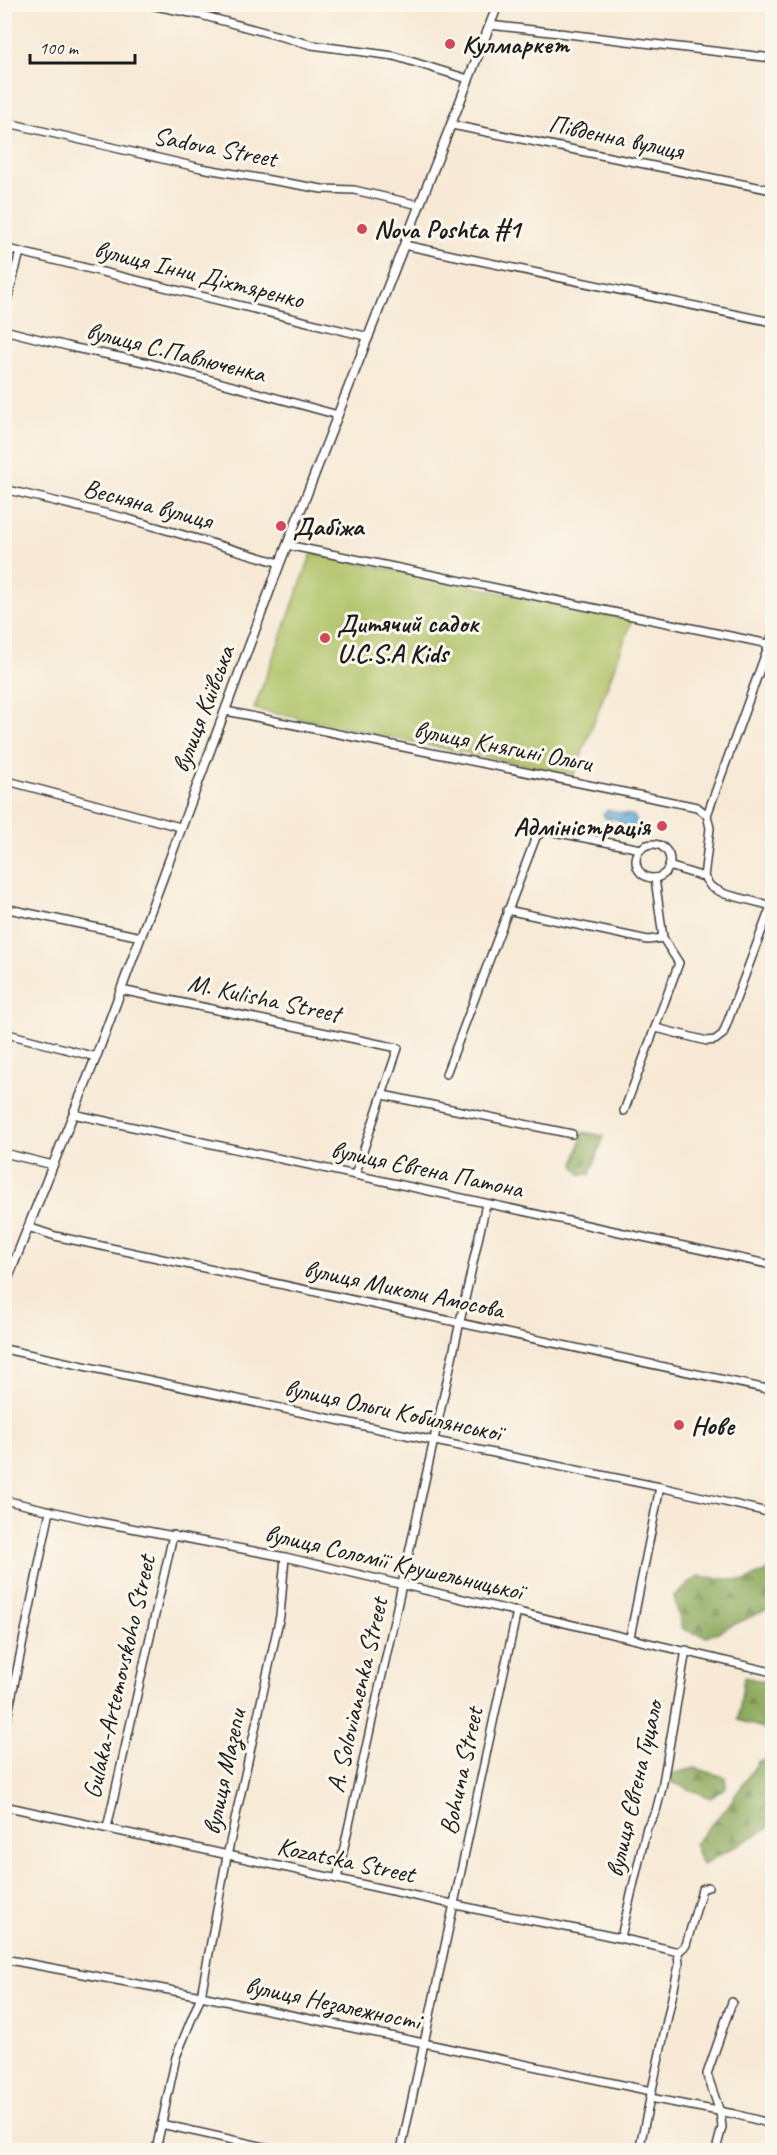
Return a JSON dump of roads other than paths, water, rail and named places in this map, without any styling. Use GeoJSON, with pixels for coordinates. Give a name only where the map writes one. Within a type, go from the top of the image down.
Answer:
{"type":"FeatureCollection","features":[{"type":"Feature","properties":{"kind":"street"},"geometry":{"type":"LineString","coordinates":[[145,4],[193,13],[312,45],[394,56],[468,79]]}},
{"type":"Feature","properties":{"kind":"street","name":"вулиця Київська"},"geometry":{"type":"LineString","coordinates":[[4,1288],[96,1057],[280,563],[498,4]]}},
{"type":"Feature","properties":{"kind":"street"},"geometry":{"type":"LineString","coordinates":[[490,26],[772,58]]}},
{"type":"Feature","properties":{"kind":"street","name":"Sadova Street"},"geometry":{"type":"LineString","coordinates":[[4,122],[201,168],[322,189],[354,189],[419,206]]}},
{"type":"Feature","properties":{"kind":"street","name":"Південна вулиця"},"geometry":{"type":"LineString","coordinates":[[452,125],[772,190]]}},
{"type":"Feature","properties":{"kind":"street"},"geometry":{"type":"LineString","coordinates":[[404,245],[772,322]]}},
{"type":"Feature","properties":{"kind":"street","name":"вулиця Інни Діхтяренко"},"geometry":{"type":"LineString","coordinates":[[4,248],[369,337]]}},
{"type":"Feature","properties":{"kind":"street"},"geometry":{"type":"LineString","coordinates":[[5,310],[20,252]]}},
{"type":"Feature","properties":{"kind":"street","name":"вулиця С.Павлюченка"},"geometry":{"type":"LineString","coordinates":[[4,330],[149,363],[338,415]]}},
{"type":"Feature","properties":{"kind":"street","name":"Весняна вулиця"},"geometry":{"type":"LineString","coordinates":[[4,489],[125,518],[280,563]]}},
{"type":"Feature","properties":{"kind":"street"},"geometry":{"type":"LineString","coordinates":[[287,545],[771,640],[707,815],[710,828],[704,877]]}},
{"type":"Feature","properties":{"kind":"street","name":"вулиця Княгині Ольги"},"geometry":{"type":"LineString","coordinates":[[226,711],[697,807],[707,815]]}},
{"type":"Feature","properties":{"kind":"street"},"geometry":{"type":"LineString","coordinates":[[4,780],[180,827]]}},
{"type":"Feature","properties":{"kind":"street"},"geometry":{"type":"LineString","coordinates":[[446,1074],[534,840],[541,833],[549,831],[641,849],[652,844],[660,846],[668,855],[669,866],[663,874],[655,878],[646,876],[639,870],[636,861],[641,849]]}},
{"type":"Feature","properties":{"kind":"street"},"geometry":{"type":"LineString","coordinates":[[656,1028],[707,1041],[715,1040],[723,1035],[772,906],[725,894],[711,887],[704,877],[669,866]]}},
{"type":"Feature","properties":{"kind":"street"},"geometry":{"type":"LineString","coordinates":[[624,1111],[679,963],[663,938],[655,878]]}},
{"type":"Feature","properties":{"kind":"street"},"geometry":{"type":"LineString","coordinates":[[4,908],[141,937]]}},
{"type":"Feature","properties":{"kind":"street"},"geometry":{"type":"LineString","coordinates":[[507,910],[648,940],[663,938]]}},
{"type":"Feature","properties":{"kind":"street","name":"M. Kulisha Street"},"geometry":{"type":"LineString","coordinates":[[120,990],[398,1048],[383,1095]]}},
{"type":"Feature","properties":{"kind":"street"},"geometry":{"type":"LineString","coordinates":[[4,1033],[96,1057]]}},
{"type":"Feature","properties":{"kind":"street"},"geometry":{"type":"LineString","coordinates":[[355,1175],[383,1095],[572,1134]]}},
{"type":"Feature","properties":{"kind":"street","name":"вулиця Євгена Патона"},"geometry":{"type":"LineString","coordinates":[[73,1114],[772,1265]]}},
{"type":"Feature","properties":{"kind":"street"},"geometry":{"type":"LineString","coordinates":[[4,1153],[52,1165]]}},
{"type":"Feature","properties":{"kind":"street","name":"A. Solovianenka Street"},"geometry":{"type":"LineString","coordinates":[[337,1879],[404,1584],[486,1204]]}},
{"type":"Feature","properties":{"kind":"street","name":"вулиця Миколи Амосова"},"geometry":{"type":"LineString","coordinates":[[28,1227],[66,1238],[772,1390]]}},
{"type":"Feature","properties":{"kind":"street","name":"вулиця Ольги Кобилянської"},"geometry":{"type":"LineString","coordinates":[[4,1349],[660,1487],[772,1513]]}},
{"type":"Feature","properties":{"kind":"street"},"geometry":{"type":"LineString","coordinates":[[630,1637],[660,1487]]}},
{"type":"Feature","properties":{"kind":"street","name":"вулиця Соломії Крушельницької"},"geometry":{"type":"LineString","coordinates":[[4,1500],[285,1557],[772,1672]]}},
{"type":"Feature","properties":{"kind":"street"},"geometry":{"type":"LineString","coordinates":[[4,1733],[50,1511]]}},
{"type":"Feature","properties":{"kind":"street","name":"Gulaka-Artemovskoho Street"},"geometry":{"type":"LineString","coordinates":[[107,1828],[173,1535]]}},
{"type":"Feature","properties":{"kind":"street","name":"вулиця Мазепи"},"geometry":{"type":"LineString","coordinates":[[156,2151],[176,2057],[201,1996],[227,1856],[280,1616],[285,1557]]}},
{"type":"Feature","properties":{"kind":"street","name":"Bohuna Street"},"geometry":{"type":"LineString","coordinates":[[401,2151],[516,1611]]}},
{"type":"Feature","properties":{"kind":"street","name":"вулиця Євгена Гуцало"},"geometry":{"type":"LineString","coordinates":[[621,1937],[647,1827],[656,1810],[662,1788],[686,1650]]}},
{"type":"Feature","properties":{"kind":"street","name":"Kozatska Street"},"geometry":{"type":"LineString","coordinates":[[4,1806],[454,1905],[621,1937],[678,1952]]}},
{"type":"Feature","properties":{"kind":"street"},"geometry":{"type":"LineString","coordinates":[[639,2151],[680,1965],[678,1952],[686,1945],[702,1889],[708,1887]]}},
{"type":"Feature","properties":{"kind":"street","name":"вулиця Незалежності"},"geometry":{"type":"LineString","coordinates":[[4,1959],[201,1996],[425,2044],[772,2124]]}},
{"type":"Feature","properties":{"kind":"street"},"geometry":{"type":"LineString","coordinates":[[716,2151],[722,2127],[720,2112],[707,2074],[732,2002]]}},
{"type":"Feature","properties":{"kind":"street"},"geometry":{"type":"LineString","coordinates":[[161,2124],[278,2151]]}},
{"type":"Feature","properties":{"kind":"water"},"geometry":{"type":"Polygon","coordinates":[[[608,810],[634,816],[637,822],[635,827],[629,830],[623,827],[617,819],[606,819],[603,814],[608,810]]]}},
{"type":"Feature","properties":{"kind":"place","name":"Кулмаркет"},"geometry":{"type":"Point","coordinates":[450,44]}},
{"type":"Feature","properties":{"kind":"place","name":"Nova Poshta #1"},"geometry":{"type":"Point","coordinates":[362,229]}},
{"type":"Feature","properties":{"kind":"place","name":"Дабіжа"},"geometry":{"type":"Point","coordinates":[281,526]}},
{"type":"Feature","properties":{"kind":"place","name":"Дитячий садок U.C.S.A Kids"},"geometry":{"type":"Point","coordinates":[325,638]}},
{"type":"Feature","properties":{"kind":"place","name":"Адміністрація"},"geometry":{"type":"Point","coordinates":[662,826]}},
{"type":"Feature","properties":{"kind":"place","name":"Нове"},"geometry":{"type":"Point","coordinates":[679,1425]}}]}
